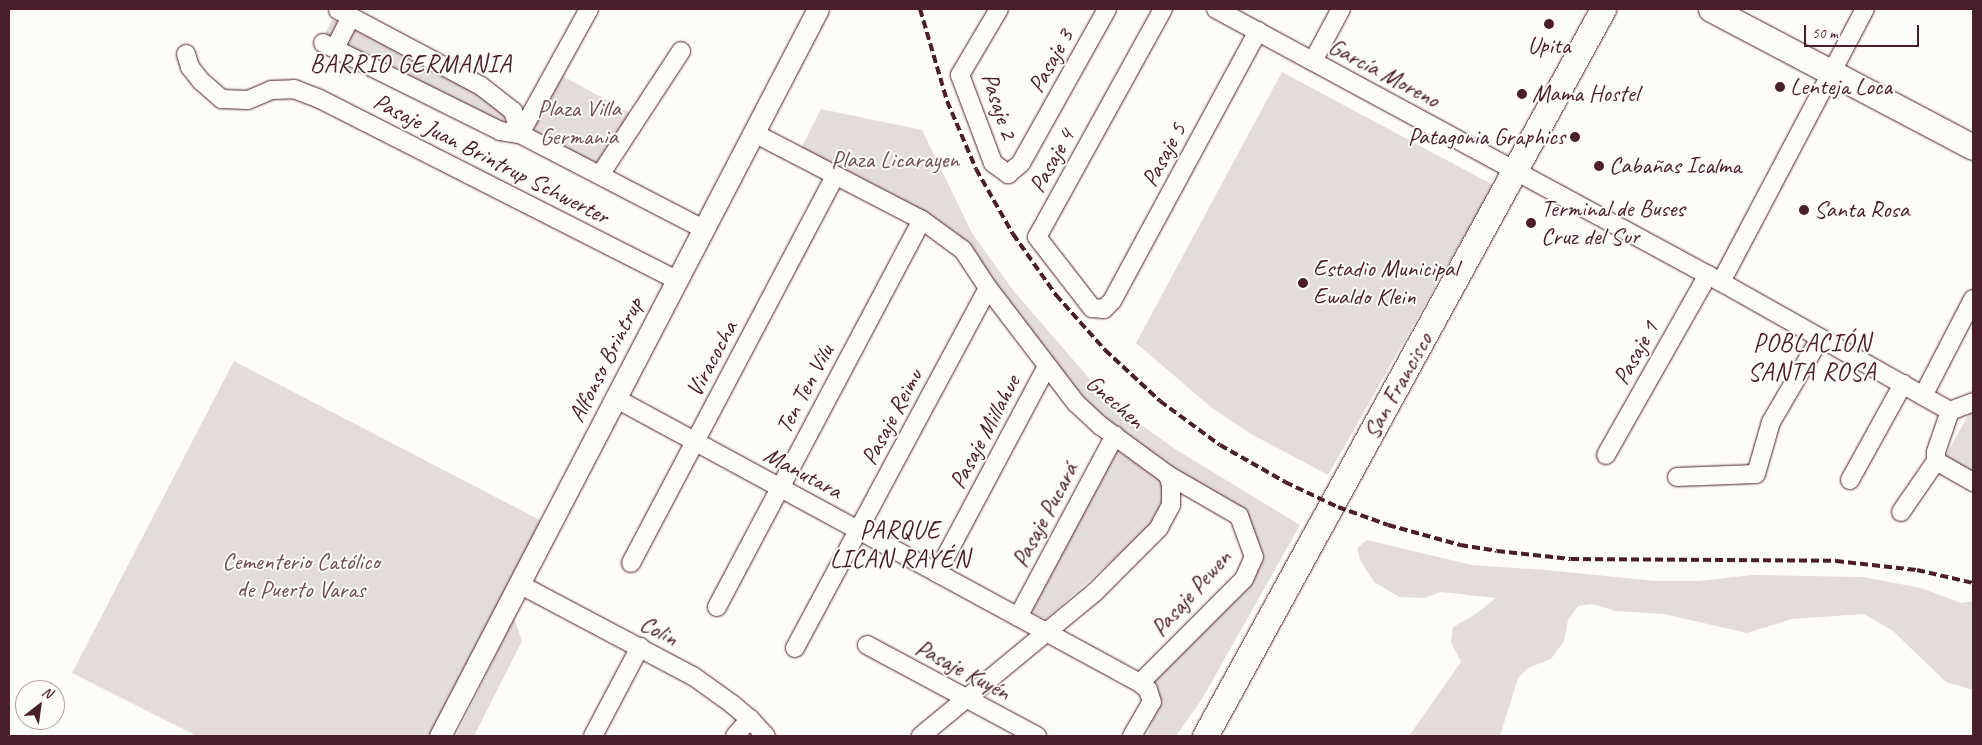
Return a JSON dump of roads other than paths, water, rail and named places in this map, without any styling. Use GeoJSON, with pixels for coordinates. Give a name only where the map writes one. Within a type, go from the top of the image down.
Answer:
{"type":"FeatureCollection","features":[{"type":"Feature","properties":{"kind":"main road","name":"San Francisco"},"geometry":{"type":"LineString","coordinates":[[1205,736],[1603,9]]}},
{"type":"Feature","properties":{"kind":"main road"},"geometry":{"type":"LineString","coordinates":[[1711,9],[1832,71],[1973,147]]}},
{"type":"Feature","properties":{"kind":"street"},"geometry":{"type":"LineString","coordinates":[[520,134],[589,9]]}},
{"type":"Feature","properties":{"kind":"street","name":"Alfonso Brintrup"},"geometry":{"type":"LineString","coordinates":[[440,736],[818,9]]}},
{"type":"Feature","properties":{"kind":"street","name":"Pasaje 2"},"geometry":{"type":"LineString","coordinates":[[999,9],[960,75],[993,163],[1008,174],[1021,163]]}},
{"type":"Feature","properties":{"kind":"street","name":"Pasaje 3"},"geometry":{"type":"LineString","coordinates":[[1021,163],[1107,9]]}},
{"type":"Feature","properties":{"kind":"street","name":"Pasaje 4"},"geometry":{"type":"LineString","coordinates":[[1112,301],[1104,309],[1092,308],[1038,237],[1163,9]]}},
{"type":"Feature","properties":{"kind":"street","name":"García Moreno"},"geometry":{"type":"LineString","coordinates":[[1216,9],[1715,279],[1950,411]]}},
{"type":"Feature","properties":{"kind":"street"},"geometry":{"type":"LineString","coordinates":[[1313,61],[1341,9]]}},
{"type":"Feature","properties":{"kind":"street"},"geometry":{"type":"LineString","coordinates":[[1715,279],[1865,9]]}},
{"type":"Feature","properties":{"kind":"street"},"geometry":{"type":"LineString","coordinates":[[520,134],[513,111],[481,86],[345,13],[329,46],[500,131],[520,134],[704,229]]}},
{"type":"Feature","properties":{"kind":"street","name":"Pasaje 5"},"geometry":{"type":"LineString","coordinates":[[1112,301],[1258,31]]}},
{"type":"Feature","properties":{"kind":"street"},"geometry":{"type":"LineString","coordinates":[[600,175],[680,50]]}},
{"type":"Feature","properties":{"kind":"street","name":"Pasaje Juan Brintrup Schwerter"},"geometry":{"type":"LineString","coordinates":[[186,54],[190,67],[200,81],[222,100],[248,100],[271,90],[294,89],[310,95],[677,280]]}},
{"type":"Feature","properties":{"kind":"street","name":"Gnechen"},"geometry":{"type":"LineString","coordinates":[[754,133],[922,220],[963,250],[988,288],[1076,403],[1114,435],[1168,475]]}},
{"type":"Feature","properties":{"kind":"street","name":"Viracocha"},"geometry":{"type":"LineString","coordinates":[[631,563],[835,176]]}},
{"type":"Feature","properties":{"kind":"street","name":"Ten Ten Vilu"},"geometry":{"type":"LineString","coordinates":[[717,607],[922,220]]}},
{"type":"Feature","properties":{"kind":"street","name":"Pasaje 1"},"geometry":{"type":"LineString","coordinates":[[1606,455],[1715,279]]}},
{"type":"Feature","properties":{"kind":"street","name":"Pasaje Reimu"},"geometry":{"type":"LineString","coordinates":[[795,648],[988,288]]}},
{"type":"Feature","properties":{"kind":"street"},"geometry":{"type":"LineString","coordinates":[[1923,396],[1973,300]]}},
{"type":"Feature","properties":{"kind":"street"},"geometry":{"type":"LineString","coordinates":[[1678,476],[1756,474],[1771,422],[1820,338]]}},
{"type":"Feature","properties":{"kind":"street","name":"Pasaje Millahue"},"geometry":{"type":"LineString","coordinates":[[937,573],[1047,366]]}},
{"type":"Feature","properties":{"kind":"street"},"geometry":{"type":"LineString","coordinates":[[1850,480],[1903,384]]}},
{"type":"Feature","properties":{"kind":"street","name":"Manutara"},"geometry":{"type":"LineString","coordinates":[[615,398],[1140,683]]}},
{"type":"Feature","properties":{"kind":"street"},"geometry":{"type":"LineString","coordinates":[[1901,512],[1936,460],[1936,452],[1950,411],[1973,402]]}},
{"type":"Feature","properties":{"kind":"street","name":"Pasaje Pucará"},"geometry":{"type":"LineString","coordinates":[[1018,617],[1114,435]]}},
{"type":"Feature","properties":{"kind":"street"},"geometry":{"type":"LineString","coordinates":[[1936,460],[1973,482]]}},
{"type":"Feature","properties":{"kind":"street"},"geometry":{"type":"LineString","coordinates":[[921,736],[1095,592],[1159,528],[1171,505],[1172,490],[1168,475]]}},
{"type":"Feature","properties":{"kind":"street","name":"Pasaje Pewen"},"geometry":{"type":"LineString","coordinates":[[1140,683],[1244,579],[1254,557],[1239,516],[1168,475]]}},
{"type":"Feature","properties":{"kind":"street","name":"Colin"},"geometry":{"type":"LineString","coordinates":[[519,584],[693,676],[750,719],[766,736]]}},
{"type":"Feature","properties":{"kind":"street","name":"Pasaje Kuyén"},"geometry":{"type":"LineString","coordinates":[[867,645],[1037,736]]}},
{"type":"Feature","properties":{"kind":"street"},"geometry":{"type":"LineString","coordinates":[[593,736],[640,648]]}},
{"type":"Feature","properties":{"kind":"street"},"geometry":{"type":"LineString","coordinates":[[1132,736],[1152,702],[1148,690],[1140,683]]}},
{"type":"Feature","properties":{"kind":"street"},"geometry":{"type":"LineString","coordinates":[[735,736],[750,719]]}},
{"type":"Feature","properties":{"kind":"railway"},"geometry":{"type":"LineString","coordinates":[[920,9],[947,101],[976,169],[1013,234],[1056,295],[1105,350],[1160,401],[1220,445],[1285,482],[1338,507],[1388,525],[1460,545],[1497,551],[1571,559],[1836,561],[1917,570],[1973,583]]}},
{"type":"Feature","properties":{"kind":"place","name":"Upita"},"geometry":{"type":"Point","coordinates":[1549,24]}},
{"type":"Feature","properties":{"kind":"place","name":"Lenteja Loca"},"geometry":{"type":"Point","coordinates":[1780,87]}},
{"type":"Feature","properties":{"kind":"place","name":"Mama Hostel"},"geometry":{"type":"Point","coordinates":[1522,94]}},
{"type":"Feature","properties":{"kind":"place","name":"Patagonia Graphics"},"geometry":{"type":"Point","coordinates":[1575,137]}},
{"type":"Feature","properties":{"kind":"place","name":"Cabañas Icalma"},"geometry":{"type":"Point","coordinates":[1599,166]}},
{"type":"Feature","properties":{"kind":"place","name":"Santa Rosa"},"geometry":{"type":"Point","coordinates":[1804,210]}},
{"type":"Feature","properties":{"kind":"place","name":"Terminal de Buses Cruz del Sur"},"geometry":{"type":"Point","coordinates":[1531,223]}},
{"type":"Feature","properties":{"kind":"place","name":"Estadio Municipal Ewaldo Klein"},"geometry":{"type":"Point","coordinates":[1303,283]}},
{"type":"Feature","properties":{"kind":"district","name":"BARRIO GERMANIA"},"geometry":{"type":"Point","coordinates":[411,64]}},
{"type":"Feature","properties":{"kind":"district","name":"POBLACIÓN SANTA ROSA"},"geometry":{"type":"Point","coordinates":[1812,358]}},
{"type":"Feature","properties":{"kind":"district","name":"PARQUE LICAN RAYÉN"},"geometry":{"type":"Point","coordinates":[900,546]}},
{"type":"Feature","properties":{"kind":"park label","name":"Plaza Villa Germania"},"geometry":{"type":"Point","coordinates":[579,123]}},
{"type":"Feature","properties":{"kind":"park label","name":"Plaza Licarayen"},"geometry":{"type":"Point","coordinates":[895,160]}},
{"type":"Feature","properties":{"kind":"park label","name":"Cementerio Católico de Puerto Varas"},"geometry":{"type":"Point","coordinates":[301,576]}}]}
